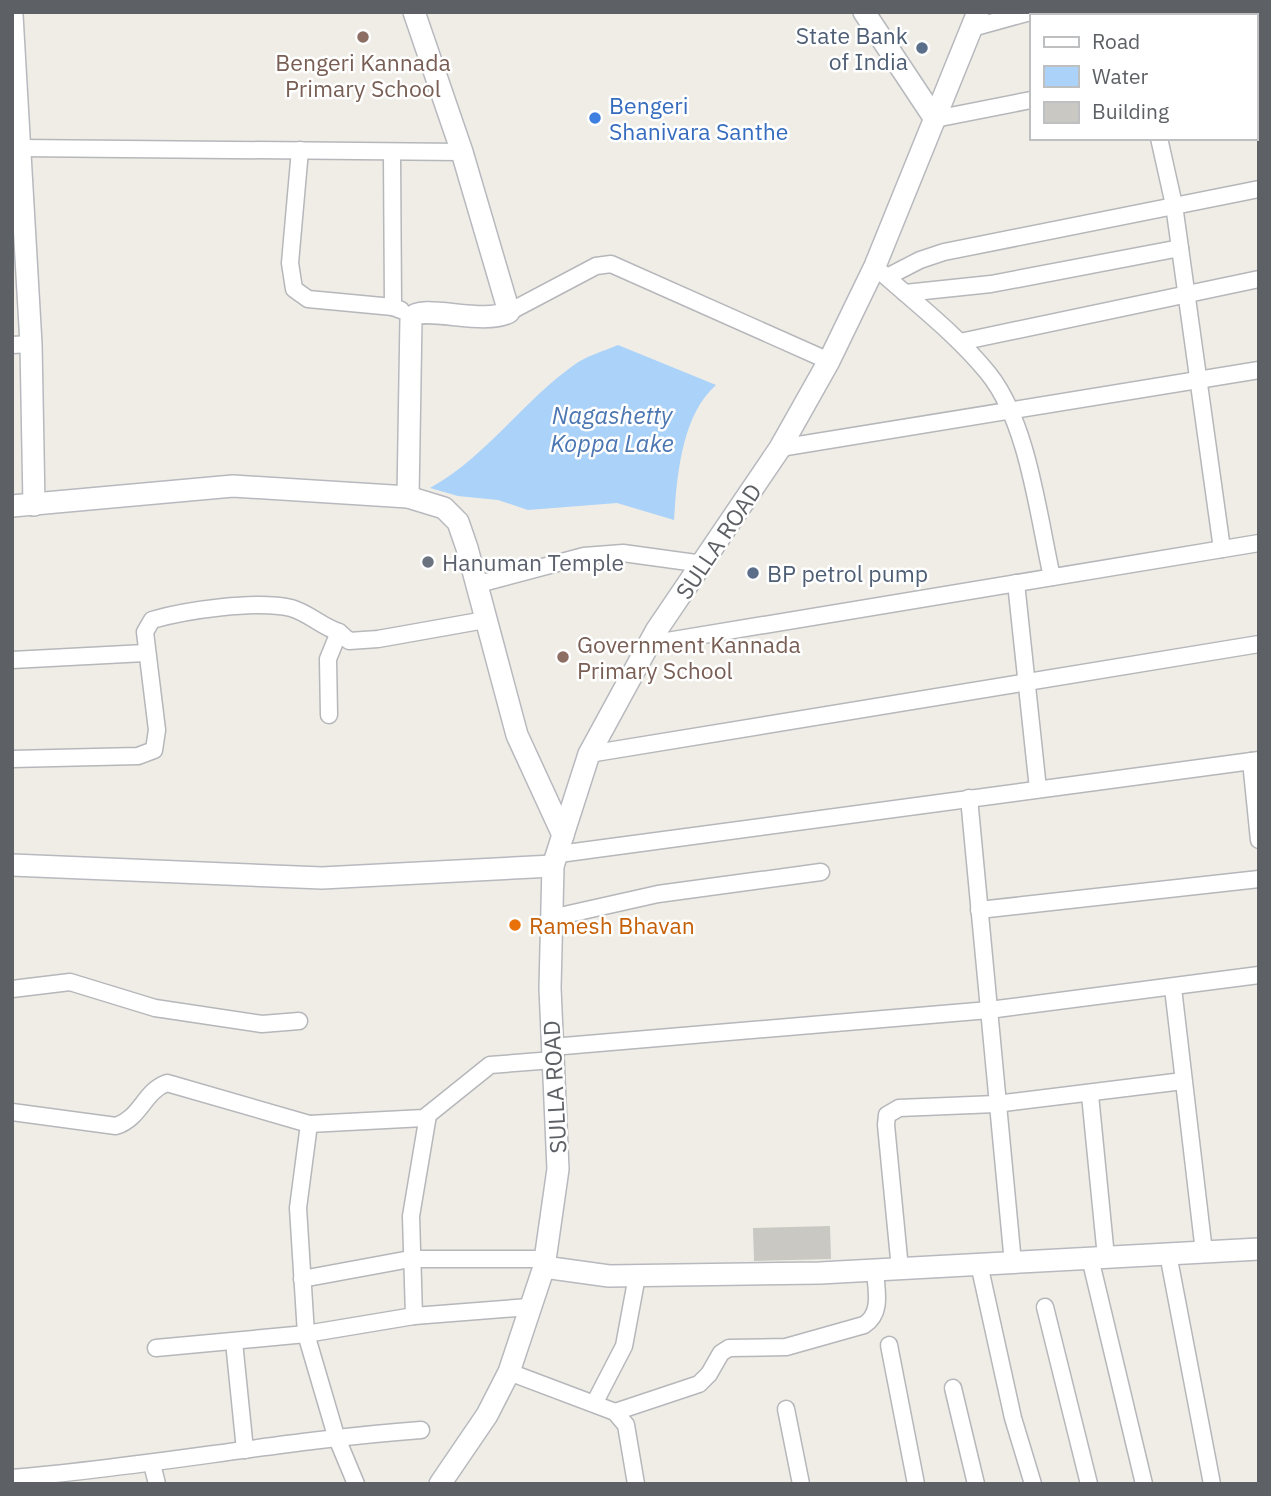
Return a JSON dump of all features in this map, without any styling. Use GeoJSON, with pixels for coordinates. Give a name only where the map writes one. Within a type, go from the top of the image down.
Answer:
{"type":"FeatureCollection","features":[{"type":"Feature","properties":{"kind":"street"},"geometry":{"type":"LineString","coordinates":[[414,12],[462,152],[509,312]]}},
{"type":"Feature","properties":{"kind":"street"},"geometry":{"type":"LineString","coordinates":[[864,12],[935,119],[1030,100]]}},
{"type":"Feature","properties":{"kind":"street"},"geometry":{"type":"LineString","coordinates":[[975,20],[1030,12]]}},
{"type":"Feature","properties":{"kind":"street","name":"SULLA ROAD"},"geometry":{"type":"LineString","coordinates":[[440,1484],[487,1415],[509,1373],[545,1263],[558,1169],[552,1053],[551,918],[558,851],[589,754],[649,644],[780,448],[881,272],[935,119],[975,20]]}},
{"type":"Feature","properties":{"kind":"street"},"geometry":{"type":"LineString","coordinates":[[13,25],[19,148],[23,505],[233,485],[408,497],[444,508],[457,522],[517,735],[558,851]]}},
{"type":"Feature","properties":{"kind":"street"},"geometry":{"type":"LineString","coordinates":[[1159,140],[1174,205],[1222,549]]}},
{"type":"Feature","properties":{"kind":"street"},"geometry":{"type":"LineString","coordinates":[[19,148],[462,152]]}},
{"type":"Feature","properties":{"kind":"street"},"geometry":{"type":"LineString","coordinates":[[300,150],[290,263],[294,289],[308,299],[488,319],[509,312],[596,266],[611,264],[829,361]]}},
{"type":"Feature","properties":{"kind":"street"},"geometry":{"type":"LineString","coordinates":[[392,153],[403,311],[410,322],[408,497]]}},
{"type":"Feature","properties":{"kind":"street"},"geometry":{"type":"LineString","coordinates":[[881,272],[944,252],[1259,189]]}},
{"type":"Feature","properties":{"kind":"street"},"geometry":{"type":"LineString","coordinates":[[905,293],[991,284],[1180,248]]}},
{"type":"Feature","properties":{"kind":"street"},"geometry":{"type":"LineString","coordinates":[[881,272],[960,342],[990,374],[1020,431],[1052,577]]}},
{"type":"Feature","properties":{"kind":"street"},"geometry":{"type":"LineString","coordinates":[[960,342],[1259,279]]}},
{"type":"Feature","properties":{"kind":"street"},"geometry":{"type":"LineString","coordinates":[[780,448],[1259,370]]}},
{"type":"Feature","properties":{"kind":"street"},"geometry":{"type":"LineString","coordinates":[[649,644],[1259,543]]}},
{"type":"Feature","properties":{"kind":"street"},"geometry":{"type":"LineString","coordinates":[[475,584],[584,556],[623,553],[703,564]]}},
{"type":"Feature","properties":{"kind":"street"},"geometry":{"type":"LineString","coordinates":[[1016,583],[1038,789]]}},
{"type":"Feature","properties":{"kind":"street"},"geometry":{"type":"LineString","coordinates":[[12,759],[138,756],[154,750],[157,730],[145,653],[145,632],[152,620],[242,606],[291,608],[339,632],[349,640],[378,639],[485,620]]}},
{"type":"Feature","properties":{"kind":"street"},"geometry":{"type":"LineString","coordinates":[[330,715],[328,659],[339,632]]}},
{"type":"Feature","properties":{"kind":"street"},"geometry":{"type":"LineString","coordinates":[[589,754],[1259,644]]}},
{"type":"Feature","properties":{"kind":"street"},"geometry":{"type":"LineString","coordinates":[[12,660],[145,653]]}},
{"type":"Feature","properties":{"kind":"street"},"geometry":{"type":"LineString","coordinates":[[12,865],[323,878],[558,851],[1255,760],[1259,840]]}},
{"type":"Feature","properties":{"kind":"street"},"geometry":{"type":"LineString","coordinates":[[968,798],[1013,1263]]}},
{"type":"Feature","properties":{"kind":"street"},"geometry":{"type":"LineString","coordinates":[[551,918],[658,894],[821,872]]}},
{"type":"Feature","properties":{"kind":"street"},"geometry":{"type":"LineString","coordinates":[[979,910],[1259,879]]}},
{"type":"Feature","properties":{"kind":"street"},"geometry":{"type":"LineString","coordinates":[[12,1112],[116,1126],[131,1119],[152,1091],[167,1083],[309,1124],[335,1121],[411,1121],[428,1115],[490,1065],[552,1053],[989,1010],[1259,975]]}},
{"type":"Feature","properties":{"kind":"street"},"geometry":{"type":"LineString","coordinates":[[12,989],[70,982],[155,1007],[262,1024],[299,1021]]}},
{"type":"Feature","properties":{"kind":"street"},"geometry":{"type":"LineString","coordinates":[[1173,988],[1204,1252]]}},
{"type":"Feature","properties":{"kind":"street"},"geometry":{"type":"LineString","coordinates":[[900,1269],[886,1135],[887,1115],[892,1110],[910,1106],[996,1104],[1090,1095],[1182,1081]]}},
{"type":"Feature","properties":{"kind":"street"},"geometry":{"type":"LineString","coordinates":[[1090,1095],[1098,1258],[1143,1484]]}},
{"type":"Feature","properties":{"kind":"street"},"geometry":{"type":"LineString","coordinates":[[414,1316],[410,1259],[411,1216],[428,1115]]}},
{"type":"Feature","properties":{"kind":"street"},"geometry":{"type":"LineString","coordinates":[[309,1124],[298,1208],[306,1334],[336,1436],[356,1484]]}},
{"type":"Feature","properties":{"kind":"street"},"geometry":{"type":"LineString","coordinates":[[302,1279],[410,1259],[545,1263],[637,1276],[900,1269],[1259,1249]]}},
{"type":"Feature","properties":{"kind":"street"},"geometry":{"type":"LineString","coordinates":[[1168,1254],[1212,1484]]}},
{"type":"Feature","properties":{"kind":"street"},"geometry":{"type":"LineString","coordinates":[[979,1264],[1013,1418],[1033,1484]]}},
{"type":"Feature","properties":{"kind":"street"},"geometry":{"type":"LineString","coordinates":[[615,1412],[699,1384],[709,1374],[721,1353],[729,1348],[786,1347],[864,1325],[874,1319],[877,1310],[875,1270]]}},
{"type":"Feature","properties":{"kind":"street"},"geometry":{"type":"LineString","coordinates":[[595,1402],[624,1346],[637,1276]]}},
{"type":"Feature","properties":{"kind":"street"},"geometry":{"type":"LineString","coordinates":[[156,1348],[306,1334],[414,1316],[529,1307]]}},
{"type":"Feature","properties":{"kind":"street"},"geometry":{"type":"LineString","coordinates":[[1045,1307],[1089,1484]]}},
{"type":"Feature","properties":{"kind":"street"},"geometry":{"type":"LineString","coordinates":[[234,1342],[245,1450]]}},
{"type":"Feature","properties":{"kind":"street"},"geometry":{"type":"LineString","coordinates":[[889,1345],[916,1484]]}},
{"type":"Feature","properties":{"kind":"street"},"geometry":{"type":"LineString","coordinates":[[509,1373],[595,1402],[615,1412],[626,1425],[636,1484]]}},
{"type":"Feature","properties":{"kind":"street"},"geometry":{"type":"LineString","coordinates":[[953,1388],[976,1484]]}},
{"type":"Feature","properties":{"kind":"street"},"geometry":{"type":"LineString","coordinates":[[786,1409],[801,1484]]}},
{"type":"Feature","properties":{"kind":"street"},"geometry":{"type":"LineString","coordinates":[[12,1478],[152,1464],[336,1436],[421,1430]]}},
{"type":"Feature","properties":{"kind":"street"},"geometry":{"type":"LineString","coordinates":[[152,1464],[157,1484]]}},
{"type":"Feature","properties":{"kind":"water","name":"Nagashetty Koppa Lake"},"geometry":{"type":"Polygon","coordinates":[[[618,345],[716,385],[704,398],[688,430],[679,467],[674,520],[617,503],[528,510],[498,500],[458,496],[430,488],[469,461],[537,395],[574,365],[618,345]]]}},
{"type":"Feature","properties":{"kind":"building"},"geometry":{"type":"Polygon","coordinates":[[[830,1226],[831,1259],[754,1261],[753,1228],[830,1226]]]}},
{"type":"Feature","properties":{"kind":"place","name":"Bengeri Kannada Primary School"},"geometry":{"type":"Point","coordinates":[363,37]}},
{"type":"Feature","properties":{"kind":"place","name":"State Bank of India"},"geometry":{"type":"Point","coordinates":[922,48]}},
{"type":"Feature","properties":{"kind":"place","name":"Bengeri Shanivara Santhe"},"geometry":{"type":"Point","coordinates":[595,118]}},
{"type":"Feature","properties":{"kind":"place","name":"Hanuman Temple"},"geometry":{"type":"Point","coordinates":[428,562]}},
{"type":"Feature","properties":{"kind":"place","name":"BP petrol pump"},"geometry":{"type":"Point","coordinates":[753,573]}},
{"type":"Feature","properties":{"kind":"place","name":"Government Kannada Primary School"},"geometry":{"type":"Point","coordinates":[563,657]}},
{"type":"Feature","properties":{"kind":"place","name":"Ramesh Bhavan"},"geometry":{"type":"Point","coordinates":[515,925]}}]}
